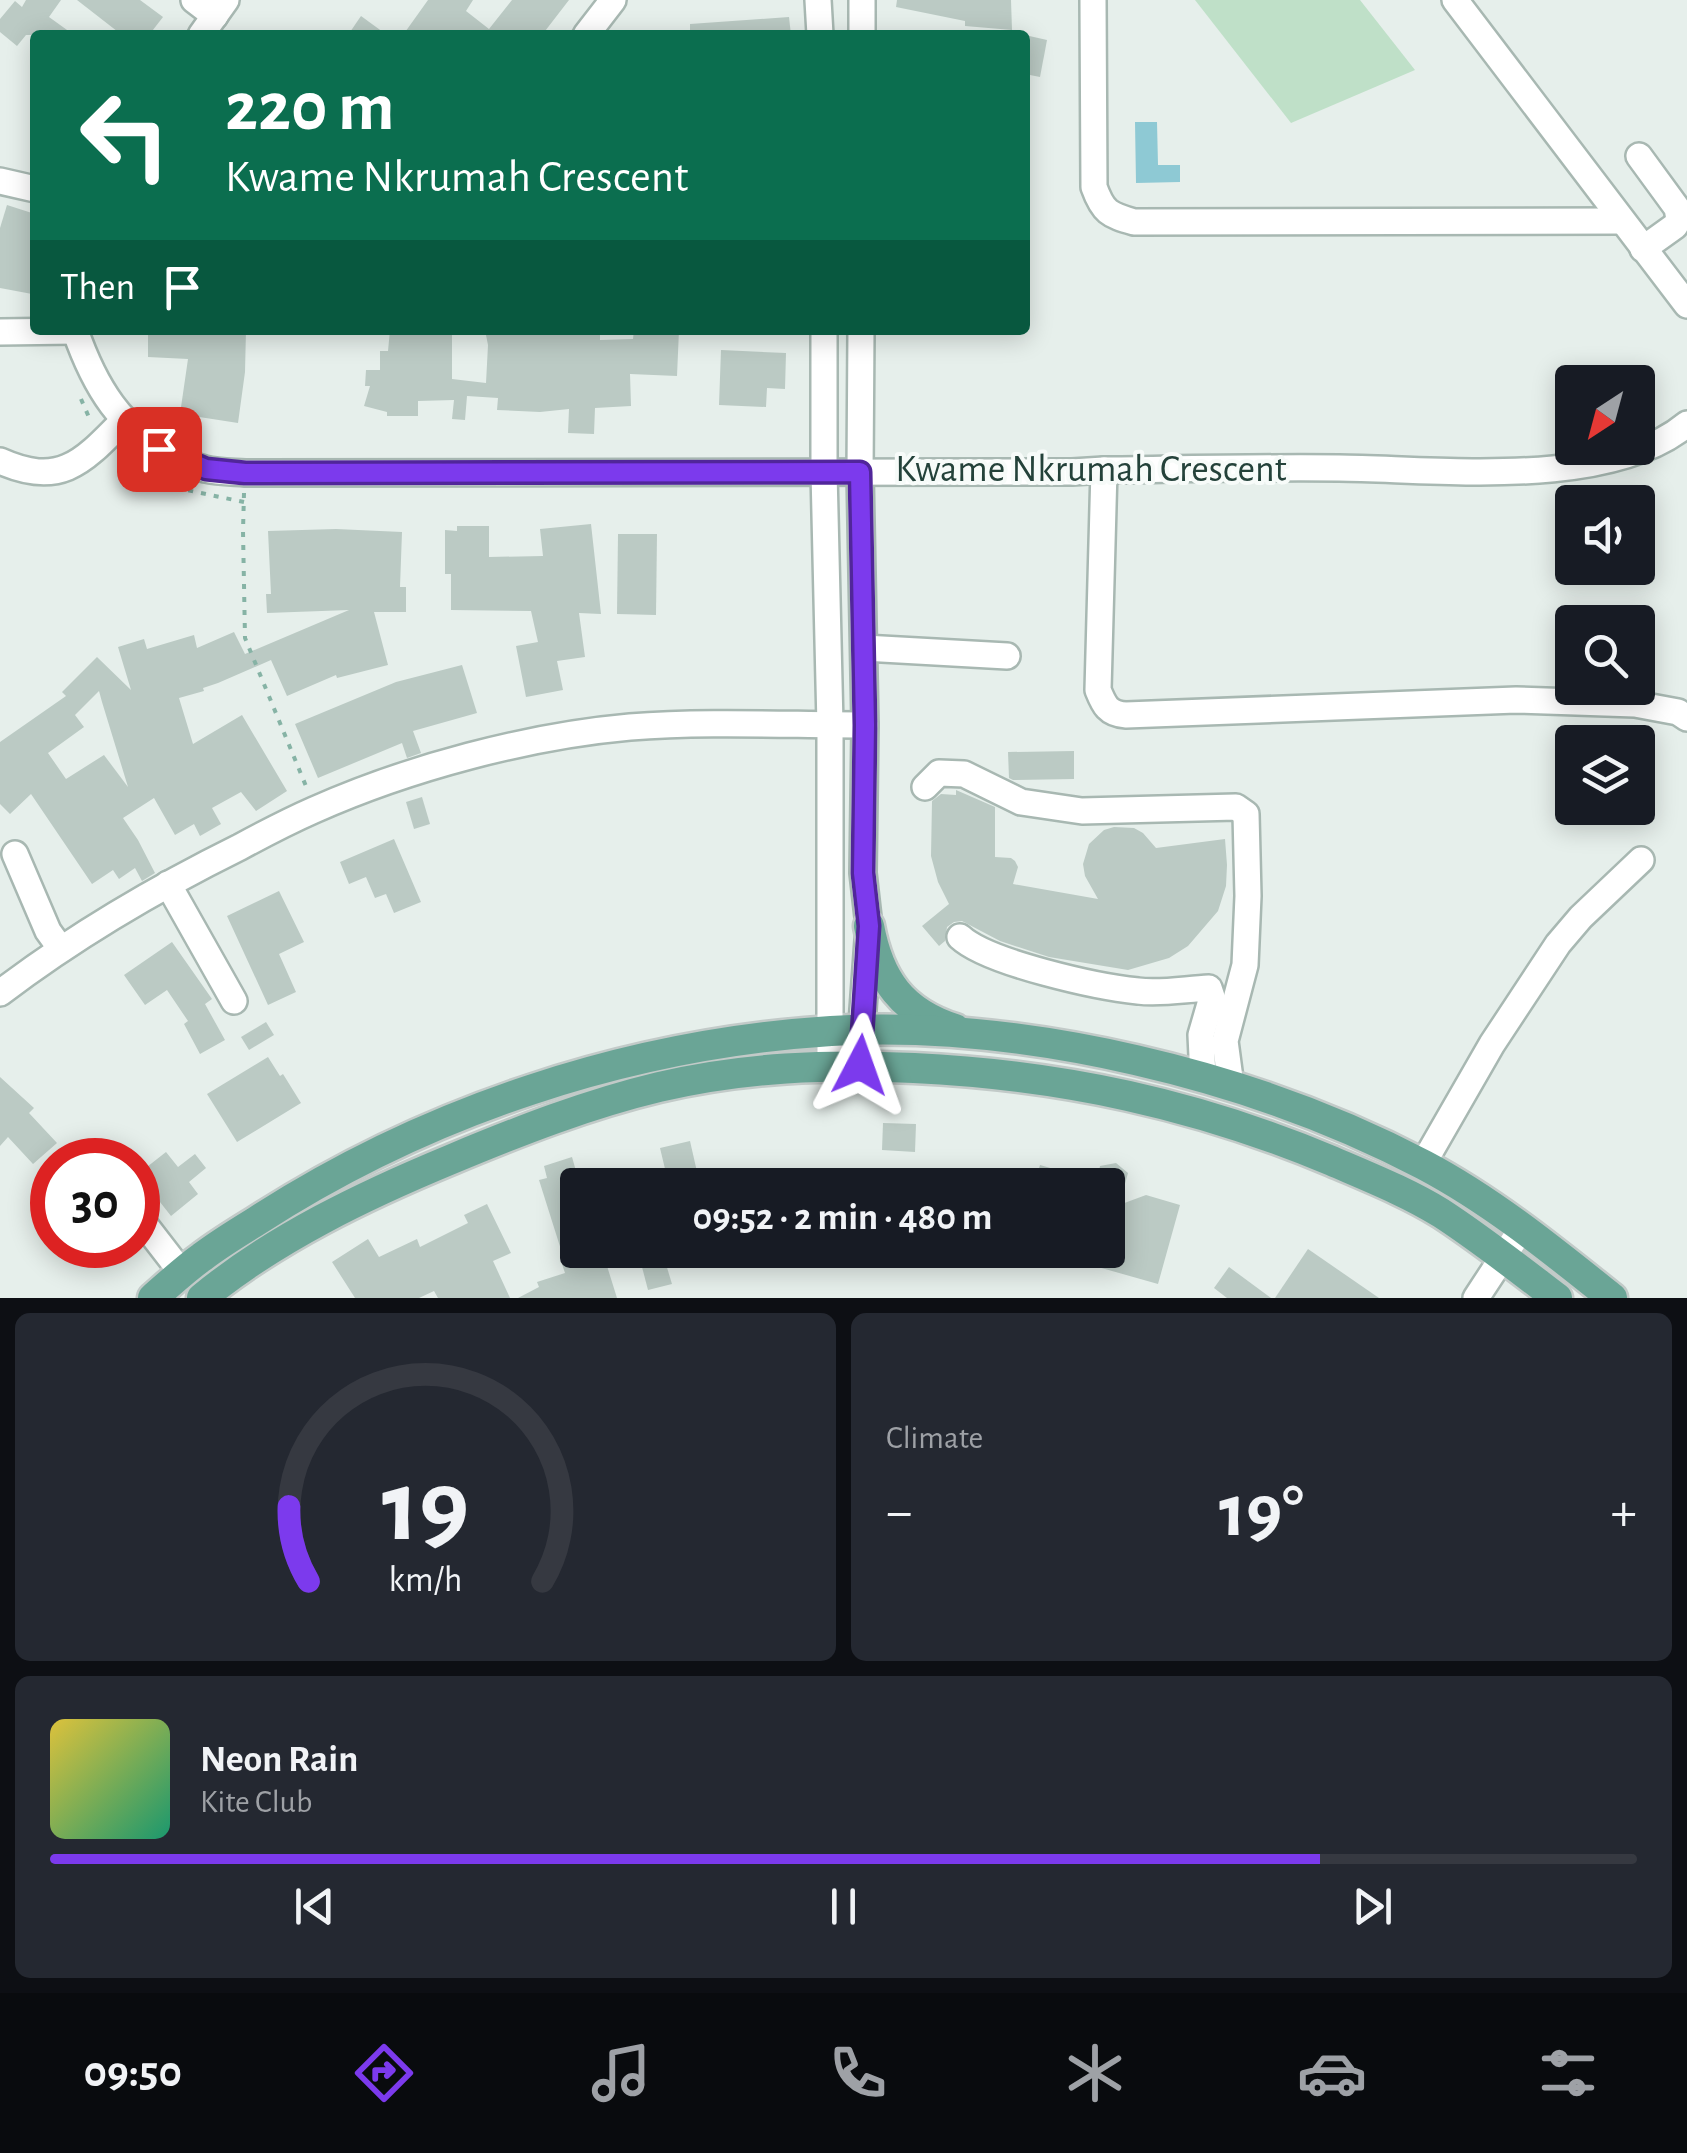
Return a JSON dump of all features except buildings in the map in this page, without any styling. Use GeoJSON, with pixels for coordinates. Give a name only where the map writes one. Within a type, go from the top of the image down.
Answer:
{"type":"FeatureCollection","features":[{"type":"Feature","properties":{"kind":"main road"},"geometry":{"type":"LineString","coordinates":[[869,926],[874,955],[886,980],[910,1006],[939,1024],[968,1033]]}},
{"type":"Feature","properties":{"kind":"main road"},"geometry":{"type":"LineString","coordinates":[[153,1298],[192,1265],[290,1199],[374,1154],[467,1113],[544,1085],[656,1055],[751,1040],[862,1030],[968,1033],[1057,1045],[1217,1082],[1334,1123],[1423,1164],[1475,1195],[1612,1298]]}},
{"type":"Feature","properties":{"kind":"main road"},"geometry":{"type":"LineString","coordinates":[[218,1293],[341,1210],[513,1133],[660,1086],[715,1076],[845,1065],[1020,1076],[1136,1096],[1198,1112],[1287,1142],[1377,1180],[1439,1212],[1557,1298]]}},
{"type":"Feature","properties":{"kind":"street"},"geometry":{"type":"LineString","coordinates":[[590,30],[613,0]]}},
{"type":"Feature","properties":{"kind":"street"},"geometry":{"type":"LineString","coordinates":[[818,0],[820,30]]}},
{"type":"Feature","properties":{"kind":"street"},"geometry":{"type":"LineString","coordinates":[[862,0],[862,30]]}},
{"type":"Feature","properties":{"kind":"street"},"geometry":{"type":"LineString","coordinates":[[1093,0],[1094,187],[1100,206],[1114,216],[1134,222],[1621,221]]}},
{"type":"Feature","properties":{"kind":"street"},"geometry":{"type":"LineString","coordinates":[[1455,0],[1687,306]]}},
{"type":"Feature","properties":{"kind":"street"},"geometry":{"type":"LineString","coordinates":[[1639,156],[1677,208],[1679,219],[1643,249]]}},
{"type":"Feature","properties":{"kind":"street"},"geometry":{"type":"LineString","coordinates":[[0,181],[30,188]]}},
{"type":"Feature","properties":{"kind":"street"},"geometry":{"type":"LineString","coordinates":[[0,332],[30,331]]}},
{"type":"Feature","properties":{"kind":"street","name":"Kwame Nkrumah Crescent"},"geometry":{"type":"LineString","coordinates":[[77,335],[94,379],[123,420],[159,449],[206,469],[245,473],[1336,468],[1520,472],[1594,464],[1635,452],[1687,424]]}},
{"type":"Feature","properties":{"kind":"street"},"geometry":{"type":"LineString","coordinates":[[824,335],[830,1031],[845,1065]]}},
{"type":"Feature","properties":{"kind":"street"},"geometry":{"type":"LineString","coordinates":[[845,1065],[862,1030],[869,926],[863,873],[861,335]]}},
{"type":"Feature","properties":{"kind":"street"},"geometry":{"type":"LineString","coordinates":[[0,461],[31,472],[66,470],[81,462],[123,420]]}},
{"type":"Feature","properties":{"kind":"street"},"geometry":{"type":"LineString","coordinates":[[1104,470],[1098,690],[1104,706],[1112,713],[1550,701],[1635,704],[1678,712],[1687,718]]}},
{"type":"Feature","properties":{"kind":"street"},"geometry":{"type":"LineString","coordinates":[[864,648],[1008,656]]}},
{"type":"Feature","properties":{"kind":"street"},"geometry":{"type":"LineString","coordinates":[[0,993],[60,949],[168,884],[316,809],[390,781],[554,737],[630,727],[865,725]]}},
{"type":"Feature","properties":{"kind":"street"},"geometry":{"type":"LineString","coordinates":[[926,787],[939,772],[964,774],[1021,802],[1082,811],[1236,807],[1246,814],[1246,965],[1217,1082]]}},
{"type":"Feature","properties":{"kind":"street"},"geometry":{"type":"LineString","coordinates":[[15,854],[48,931],[60,949]]}},
{"type":"Feature","properties":{"kind":"street"},"geometry":{"type":"LineString","coordinates":[[1423,1164],[1492,1044],[1558,944],[1641,860]]}},
{"type":"Feature","properties":{"kind":"street"},"geometry":{"type":"LineString","coordinates":[[168,884],[234,1001]]}},
{"type":"Feature","properties":{"kind":"street"},"geometry":{"type":"LineString","coordinates":[[960,937],[970,946],[1003,960],[1076,980],[1141,992],[1208,988],[1212,996],[1201,1035],[1217,1082]]}},
{"type":"Feature","properties":{"kind":"street"},"geometry":{"type":"LineString","coordinates":[[1476,1298],[1522,1228]]}},
{"type":"Feature","properties":{"kind":"street"},"geometry":{"type":"LineString","coordinates":[[160,1236],[218,1293]]}},
{"type":"Feature","properties":{"kind":"path"},"geometry":{"type":"LineString","coordinates":[[245,473],[245,638],[316,809]]}},
{"type":"Feature","properties":{"kind":"green space"},"geometry":{"type":"Polygon","coordinates":[[[1195,0],[1360,0],[1415,70],[1291,123],[1195,0]]]}},
{"type":"Feature","properties":{"kind":"water"},"geometry":{"type":"Polygon","coordinates":[[[1135,122],[1157,122],[1158,165],[1180,165],[1180,182],[1136,183],[1135,122]]]}},
{"type":"Feature","properties":{"kind":"route"},"geometry":{"type":"LineString","coordinates":[[159,449],[206,469],[245,473],[860,472],[865,725],[863,873],[869,926],[860,1065]]}}]}
